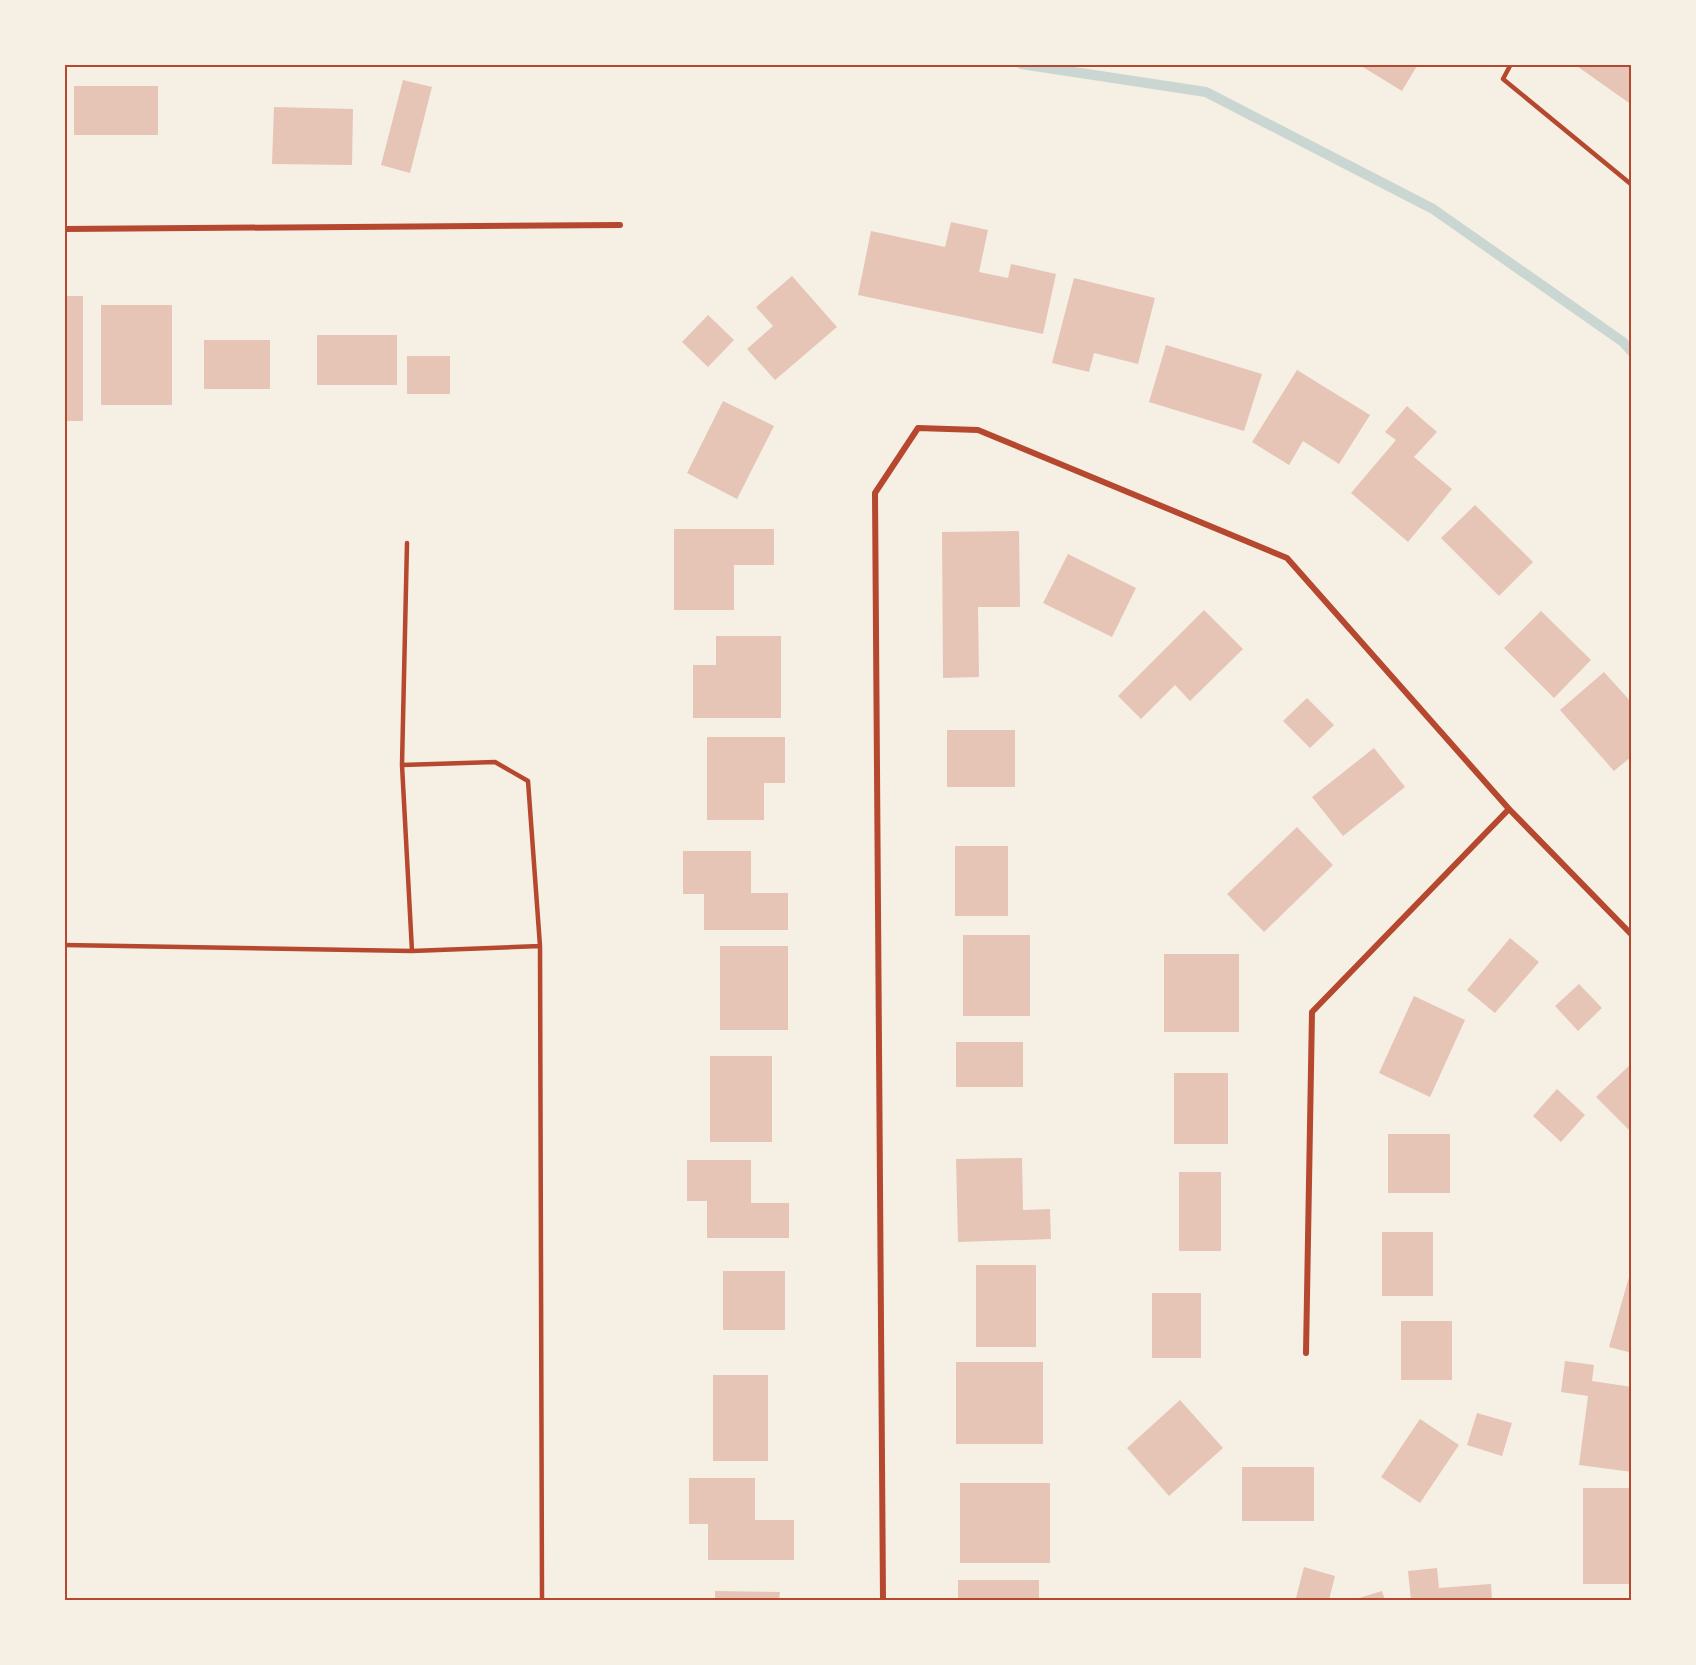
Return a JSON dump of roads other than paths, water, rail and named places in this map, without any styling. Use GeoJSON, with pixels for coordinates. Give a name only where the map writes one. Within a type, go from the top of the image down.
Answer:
{"type":"FeatureCollection","features":[{"type":"Feature","properties":{"kind":"street"},"geometry":{"type":"LineString","coordinates":[[64,229],[620,225]]}},
{"type":"Feature","properties":{"kind":"street"},"geometry":{"type":"LineString","coordinates":[[883,1600],[875,493],[918,428],[978,430],[1287,558],[1509,809],[1632,935]]}},
{"type":"Feature","properties":{"kind":"street"},"geometry":{"type":"LineString","coordinates":[[1306,1353],[1312,1012],[1509,809]]}},
{"type":"Feature","properties":{"kind":"lane"},"geometry":{"type":"LineString","coordinates":[[1511,64],[1503,79],[1632,185]]}},
{"type":"Feature","properties":{"kind":"lane"},"geometry":{"type":"LineString","coordinates":[[407,543],[402,765],[412,951]]}},
{"type":"Feature","properties":{"kind":"lane"},"geometry":{"type":"LineString","coordinates":[[402,765],[495,762],[528,781],[540,946],[542,1600]]}},
{"type":"Feature","properties":{"kind":"lane"},"geometry":{"type":"LineString","coordinates":[[64,945],[412,951],[540,946]]}},
{"type":"Feature","properties":{"kind":"waterway"},"geometry":{"type":"LineString","coordinates":[[1021,64],[1206,92],[1433,209],[1623,342],[1632,352]]}}]}
